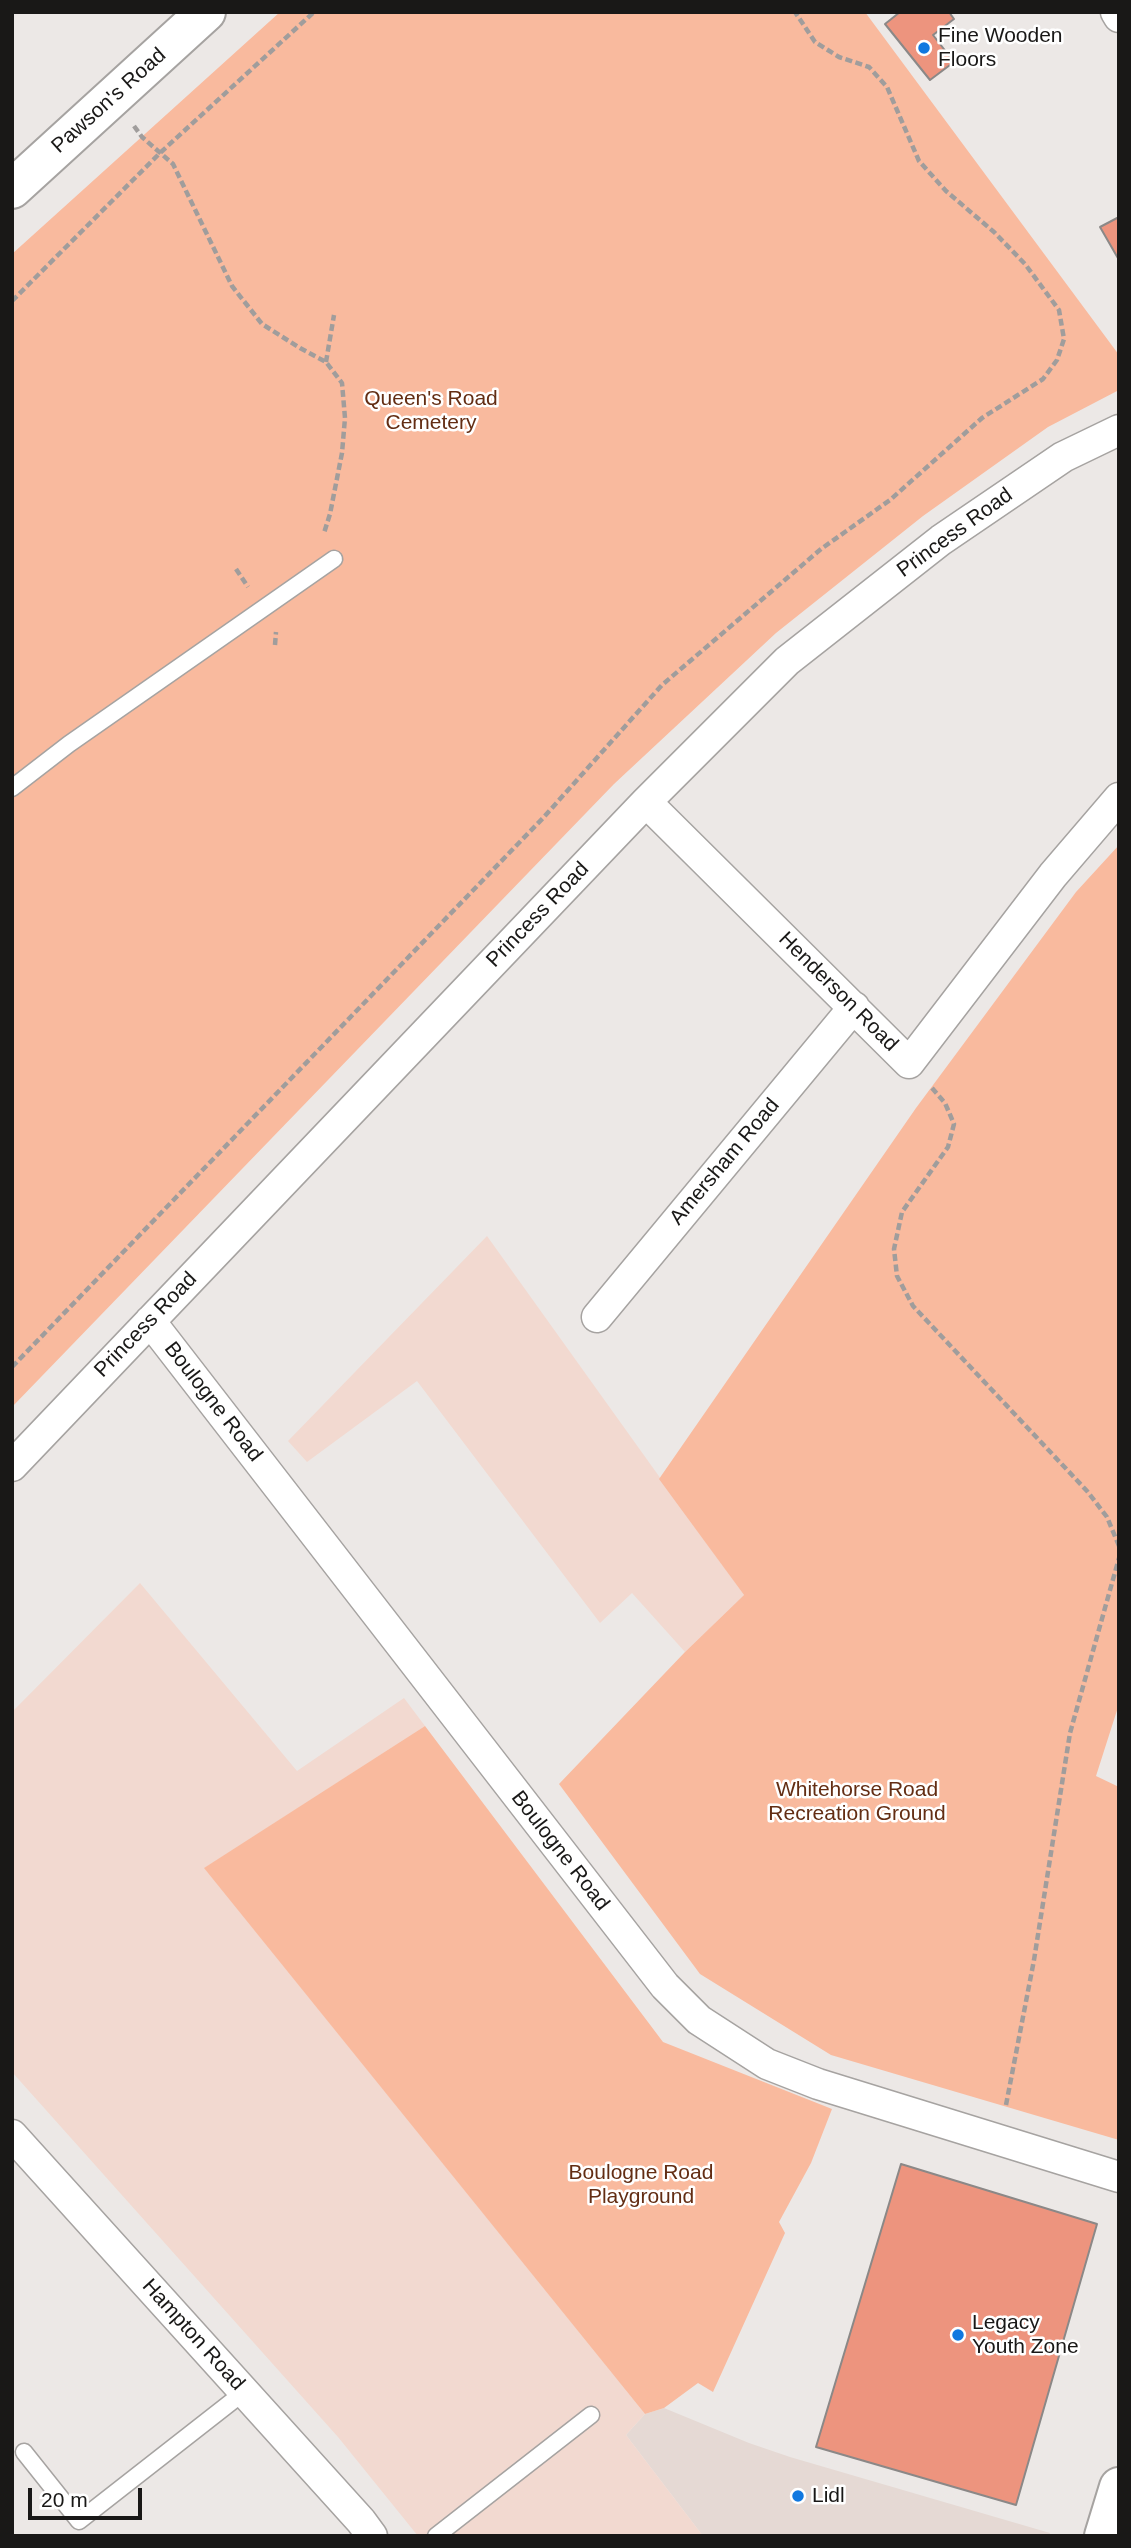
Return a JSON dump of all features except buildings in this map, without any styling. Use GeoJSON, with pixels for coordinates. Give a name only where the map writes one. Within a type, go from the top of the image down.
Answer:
{"type":"FeatureCollection","features":[{"type":"Feature","properties":{"kind":"street","name":"Pawson's Road"},"geometry":{"type":"LineString","coordinates":[[12,189],[206,12]]}},
{"type":"Feature","properties":{"kind":"street"},"geometry":{"type":"LineString","coordinates":[[1116,12],[1119,17]]}},
{"type":"Feature","properties":{"kind":"street","name":"Princess Road"},"geometry":{"type":"LineString","coordinates":[[12,1466],[646,802],[787,661],[941,540],[1063,457],[1119,429]]}},
{"type":"Feature","properties":{"kind":"street","name":"Henderson Road"},"geometry":{"type":"LineString","coordinates":[[646,802],[909,1063],[1053,875],[1119,797]]}},
{"type":"Feature","properties":{"kind":"street","name":"Amersham Road"},"geometry":{"type":"LineString","coordinates":[[597,1317],[853,1007]]}},
{"type":"Feature","properties":{"kind":"street","name":"Boulogne Road"},"geometry":{"type":"LineString","coordinates":[[150,1321],[665,1986],[699,2020],[767,2064],[818,2084],[1119,2177]]}},
{"type":"Feature","properties":{"kind":"street","name":"Hampton Road"},"geometry":{"type":"LineString","coordinates":[[12,2135],[372,2536]]}},
{"type":"Feature","properties":{"kind":"street"},"geometry":{"type":"LineString","coordinates":[[1104,2536],[1119,2487]]}},
{"type":"Feature","properties":{"kind":"lane"},"geometry":{"type":"LineString","coordinates":[[12,788],[80,736],[334,559]]}},
{"type":"Feature","properties":{"kind":"lane"},"geometry":{"type":"LineString","coordinates":[[24,2452],[79,2521],[244,2392]]}},
{"type":"Feature","properties":{"kind":"lane"},"geometry":{"type":"LineString","coordinates":[[436,2536],[591,2415]]}},
{"type":"Feature","properties":{"kind":"path"},"geometry":{"type":"LineString","coordinates":[[12,301],[160,153],[314,12]]}},
{"type":"Feature","properties":{"kind":"path"},"geometry":{"type":"LineString","coordinates":[[12,1367],[543,818],[662,685],[821,550],[890,499],[982,418],[1043,379],[1056,360],[1064,339],[1059,310],[1032,273],[994,232],[946,191],[919,161],[887,87],[869,67],[839,57],[815,43],[795,12]]}},
{"type":"Feature","properties":{"kind":"path"},"geometry":{"type":"LineString","coordinates":[[160,153],[173,164],[232,286],[262,324],[326,362],[342,383],[345,418],[342,453],[330,514],[309,576]]}},
{"type":"Feature","properties":{"kind":"path"},"geometry":{"type":"LineString","coordinates":[[326,362],[334,315]]}},
{"type":"Feature","properties":{"kind":"path"},"geometry":{"type":"LineString","coordinates":[[909,1063],[945,1103],[954,1125],[948,1147],[902,1212],[894,1249],[897,1276],[913,1306],[1087,1491],[1107,1517],[1119,1546]]}},
{"type":"Feature","properties":{"kind":"path"},"geometry":{"type":"LineString","coordinates":[[998,2140],[1034,1960],[1070,1733],[1119,1558]]}},
{"type":"Feature","properties":{"kind":"shaded area"},"geometry":{"type":"Polygon","coordinates":[[[487,1236],[744,1595],[685,1652],[632,1593],[600,1623],[417,1381],[307,1462],[288,1441],[487,1236]]]}},
{"type":"Feature","properties":{"kind":"shaded area"},"geometry":{"type":"Polygon","coordinates":[[[140,1583],[297,1771],[404,1698],[425,1726],[205,1868],[645,2414],[626,2435],[703,2536],[418,2536],[338,2437],[12,2072],[12,1712],[140,1583]]]}},
{"type":"Feature","properties":{"kind":"shaded area","name":"Lidl"},"geometry":{"type":"Polygon","coordinates":[[[664,2408],[790,2457],[1050,2533],[1049,2536],[703,2536],[626,2435],[645,2414],[664,2408]]]}},
{"type":"Feature","properties":{"kind":"green space","name":"Queen's Road Cemetery"},"geometry":{"type":"Polygon","coordinates":[[[280,12],[865,12],[1119,355],[1119,390],[1048,427],[923,516],[776,633],[614,784],[12,1407],[12,254],[280,12]]]}},
{"type":"Feature","properties":{"kind":"green space","name":"Whitehorse Road Recreation Ground"},"geometry":{"type":"Polygon","coordinates":[[[1119,845],[1119,1704],[1096,1776],[1119,1787],[1119,2140],[831,2055],[700,1974],[559,1784],[685,1652],[744,1595],[659,1479],[916,1108],[1076,892],[1119,845]]]}},
{"type":"Feature","properties":{"kind":"green space","name":"Boulogne Road Playground"},"geometry":{"type":"Polygon","coordinates":[[[425,1726],[663,2042],[832,2109],[811,2163],[779,2222],[785,2233],[713,2392],[698,2383],[664,2408],[645,2414],[204,1868],[425,1726]]]}},
{"type":"Feature","properties":{"kind":"place","name":"Fine Wooden Floors"},"geometry":{"type":"Point","coordinates":[924,48]}},
{"type":"Feature","properties":{"kind":"place","name":"Legacy Youth Zone"},"geometry":{"type":"Point","coordinates":[958,2335]}},
{"type":"Feature","properties":{"kind":"place","name":"Lidl"},"geometry":{"type":"Point","coordinates":[798,2496]}}]}
